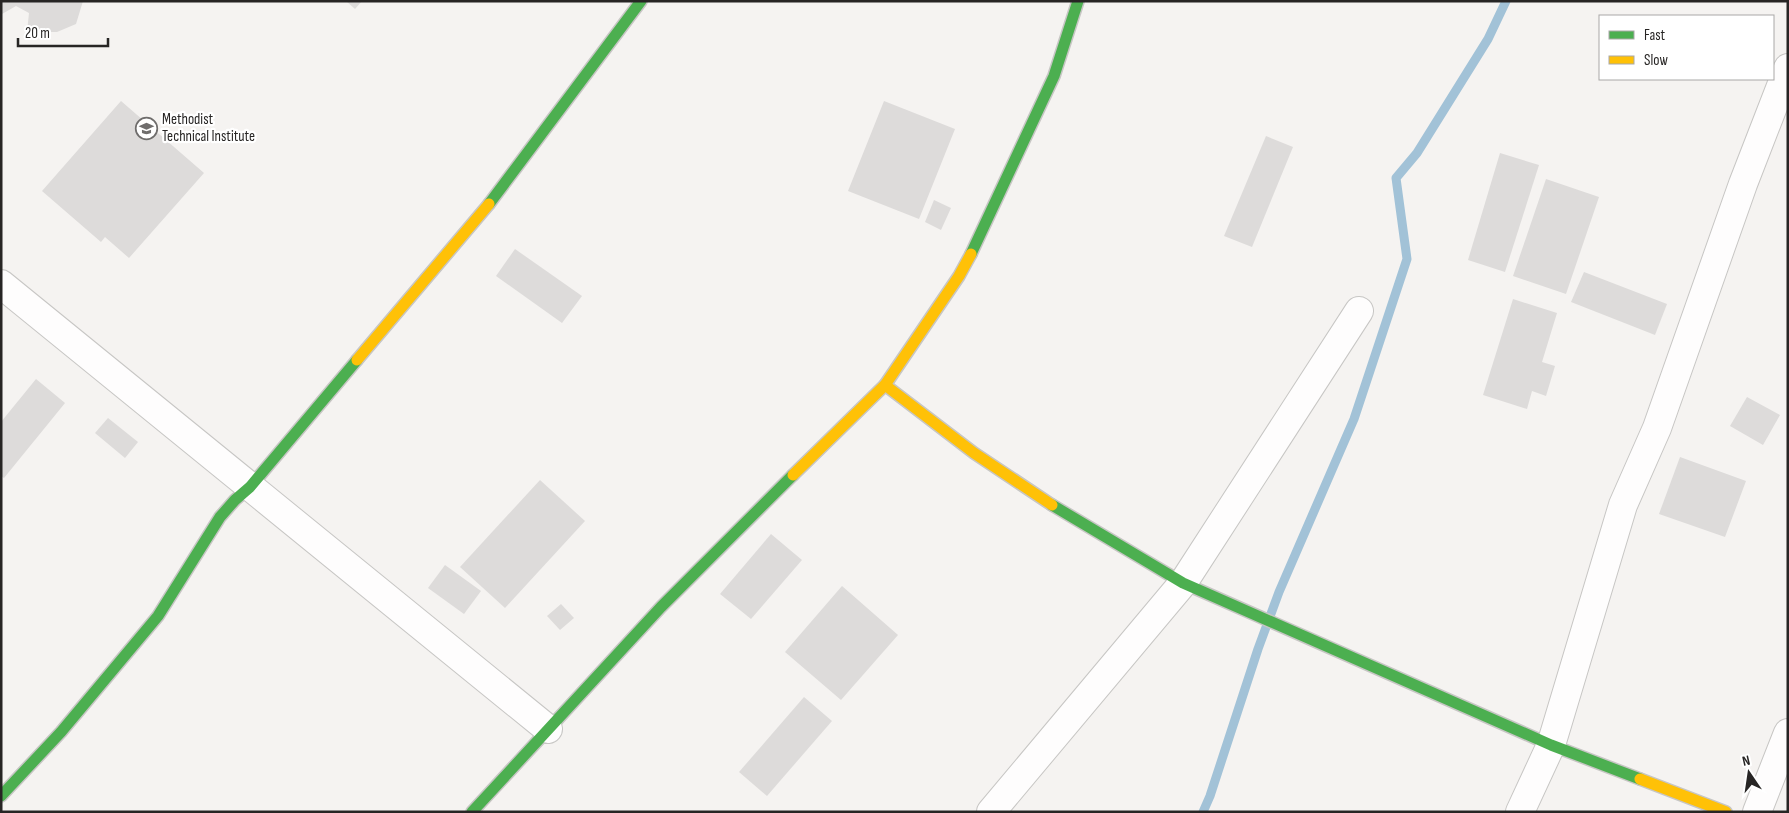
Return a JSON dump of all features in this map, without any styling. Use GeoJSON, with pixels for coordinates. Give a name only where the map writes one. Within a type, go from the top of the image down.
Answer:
{"type":"FeatureCollection","features":[{"type":"Feature","properties":{"kind":"street"},"geometry":{"type":"LineString","coordinates":[[1,796],[61,732],[158,616],[220,517],[250,487],[491,202],[641,1]]}},
{"type":"Feature","properties":{"kind":"street"},"geometry":{"type":"LineString","coordinates":[[472,812],[701,565],[885,385],[960,276],[976,247],[1054,76],[1078,1]]}},
{"type":"Feature","properties":{"kind":"street"},"geometry":{"type":"LineString","coordinates":[[1520,812],[1551,745],[1623,505],[1657,428],[1743,184],[1788,68]]}},
{"type":"Feature","properties":{"kind":"street"},"geometry":{"type":"LineString","coordinates":[[1,284],[548,728]]}},
{"type":"Feature","properties":{"kind":"street"},"geometry":{"type":"LineString","coordinates":[[991,812],[1184,583],[1359,311]]}},
{"type":"Feature","properties":{"kind":"street"},"geometry":{"type":"LineString","coordinates":[[885,385],[974,453],[1043,499],[1184,583],[1551,745],[1726,812]]}},
{"type":"Feature","properties":{"kind":"street"},"geometry":{"type":"LineString","coordinates":[[1758,812],[1788,733]]}},
{"type":"Feature","properties":{"kind":"building"},"geometry":{"type":"Polygon","coordinates":[[[1,1],[83,1],[76,24],[57,32],[27,32],[29,13],[16,6],[2,14],[1,1]]]}},
{"type":"Feature","properties":{"kind":"building"},"geometry":{"type":"Polygon","coordinates":[[[346,1],[362,1],[355,9],[346,1]]]}},
{"type":"Feature","properties":{"kind":"building"},"geometry":{"type":"Polygon","coordinates":[[[121,101],[204,173],[129,258],[105,237],[101,242],[42,191],[121,101]]]}},
{"type":"Feature","properties":{"kind":"building"},"geometry":{"type":"Polygon","coordinates":[[[884,101],[955,129],[919,219],[848,191],[884,101]]]}},
{"type":"Feature","properties":{"kind":"building"},"geometry":{"type":"Polygon","coordinates":[[[1266,136],[1293,147],[1252,247],[1224,236],[1266,136]]]}},
{"type":"Feature","properties":{"kind":"building"},"geometry":{"type":"Polygon","coordinates":[[[1500,153],[1539,165],[1505,272],[1468,260],[1500,153]]]}},
{"type":"Feature","properties":{"kind":"building"},"geometry":{"type":"Polygon","coordinates":[[[1546,179],[1599,197],[1566,294],[1513,276],[1546,179]]]}},
{"type":"Feature","properties":{"kind":"building"},"geometry":{"type":"Polygon","coordinates":[[[934,200],[951,208],[941,230],[925,222],[934,200]]]}},
{"type":"Feature","properties":{"kind":"building"},"geometry":{"type":"Polygon","coordinates":[[[515,249],[582,296],[562,323],[496,276],[515,249]]]}},
{"type":"Feature","properties":{"kind":"building"},"geometry":{"type":"Polygon","coordinates":[[[1584,272],[1667,304],[1655,335],[1571,302],[1584,272]]]}},
{"type":"Feature","properties":{"kind":"building"},"geometry":{"type":"Polygon","coordinates":[[[1513,299],[1557,313],[1542,362],[1555,366],[1546,396],[1532,391],[1527,409],[1483,395],[1513,299]]]}},
{"type":"Feature","properties":{"kind":"building"},"geometry":{"type":"Polygon","coordinates":[[[36,379],[65,403],[4,478],[1,476],[1,422],[36,379]]]}},
{"type":"Feature","properties":{"kind":"building"},"geometry":{"type":"Polygon","coordinates":[[[1747,397],[1780,415],[1763,445],[1730,426],[1747,397]]]}},
{"type":"Feature","properties":{"kind":"building"},"geometry":{"type":"Polygon","coordinates":[[[108,418],[138,442],[125,458],[95,433],[108,418]]]}},
{"type":"Feature","properties":{"kind":"building"},"geometry":{"type":"Polygon","coordinates":[[[1680,457],[1746,481],[1725,537],[1659,514],[1680,457]]]}},
{"type":"Feature","properties":{"kind":"building"},"geometry":{"type":"Polygon","coordinates":[[[540,480],[585,521],[505,608],[460,567],[540,480]]]}},
{"type":"Feature","properties":{"kind":"building"},"geometry":{"type":"Polygon","coordinates":[[[771,534],[802,560],[751,619],[720,594],[771,534]]]}},
{"type":"Feature","properties":{"kind":"building"},"geometry":{"type":"Polygon","coordinates":[[[445,565],[481,591],[464,614],[428,588],[445,565]]]}},
{"type":"Feature","properties":{"kind":"building"},"geometry":{"type":"Polygon","coordinates":[[[842,586],[898,635],[841,700],[785,652],[842,586]]]}},
{"type":"Feature","properties":{"kind":"building"},"geometry":{"type":"Polygon","coordinates":[[[561,604],[574,618],[560,630],[547,616],[561,604]]]}},
{"type":"Feature","properties":{"kind":"building"},"geometry":{"type":"Polygon","coordinates":[[[804,697],[832,721],[767,796],[739,772],[804,697]]]}},
{"type":"Feature","properties":{"kind":"waterway"},"geometry":{"type":"LineString","coordinates":[[1203,812],[1279,592],[1354,419],[1407,259],[1396,178],[1417,153],[1488,39],[1506,1]]}},
{"type":"Feature","properties":{"kind":"traffic: fast"},"geometry":{"type":"LineString","coordinates":[[489,204],[641,1]]}},
{"type":"Feature","properties":{"kind":"traffic: fast"},"geometry":{"type":"LineString","coordinates":[[971,254],[1054,76],[1078,1]]}},
{"type":"Feature","properties":{"kind":"traffic: fast"},"geometry":{"type":"LineString","coordinates":[[1,796],[61,732],[158,616],[220,517],[250,487],[357,360]]}},
{"type":"Feature","properties":{"kind":"traffic: fast"},"geometry":{"type":"LineString","coordinates":[[472,812],[661,607],[793,475]]}},
{"type":"Feature","properties":{"kind":"traffic: fast"},"geometry":{"type":"LineString","coordinates":[[1052,505],[1183,583],[1551,745],[1640,779]]}},
{"type":"Feature","properties":{"kind":"traffic: slow"},"geometry":{"type":"LineString","coordinates":[[357,360],[489,204]]}},
{"type":"Feature","properties":{"kind":"traffic: slow"},"geometry":{"type":"LineString","coordinates":[[793,475],[885,385],[959,276],[971,254]]}},
{"type":"Feature","properties":{"kind":"traffic: slow"},"geometry":{"type":"LineString","coordinates":[[885,385],[974,453],[1052,505]]}},
{"type":"Feature","properties":{"kind":"traffic: slow"},"geometry":{"type":"LineString","coordinates":[[1640,779],[1726,812]]}},
{"type":"Feature","properties":{"kind":"place","name":"Methodist Technical Institute"},"geometry":{"type":"Point","coordinates":[146,128]}}]}
